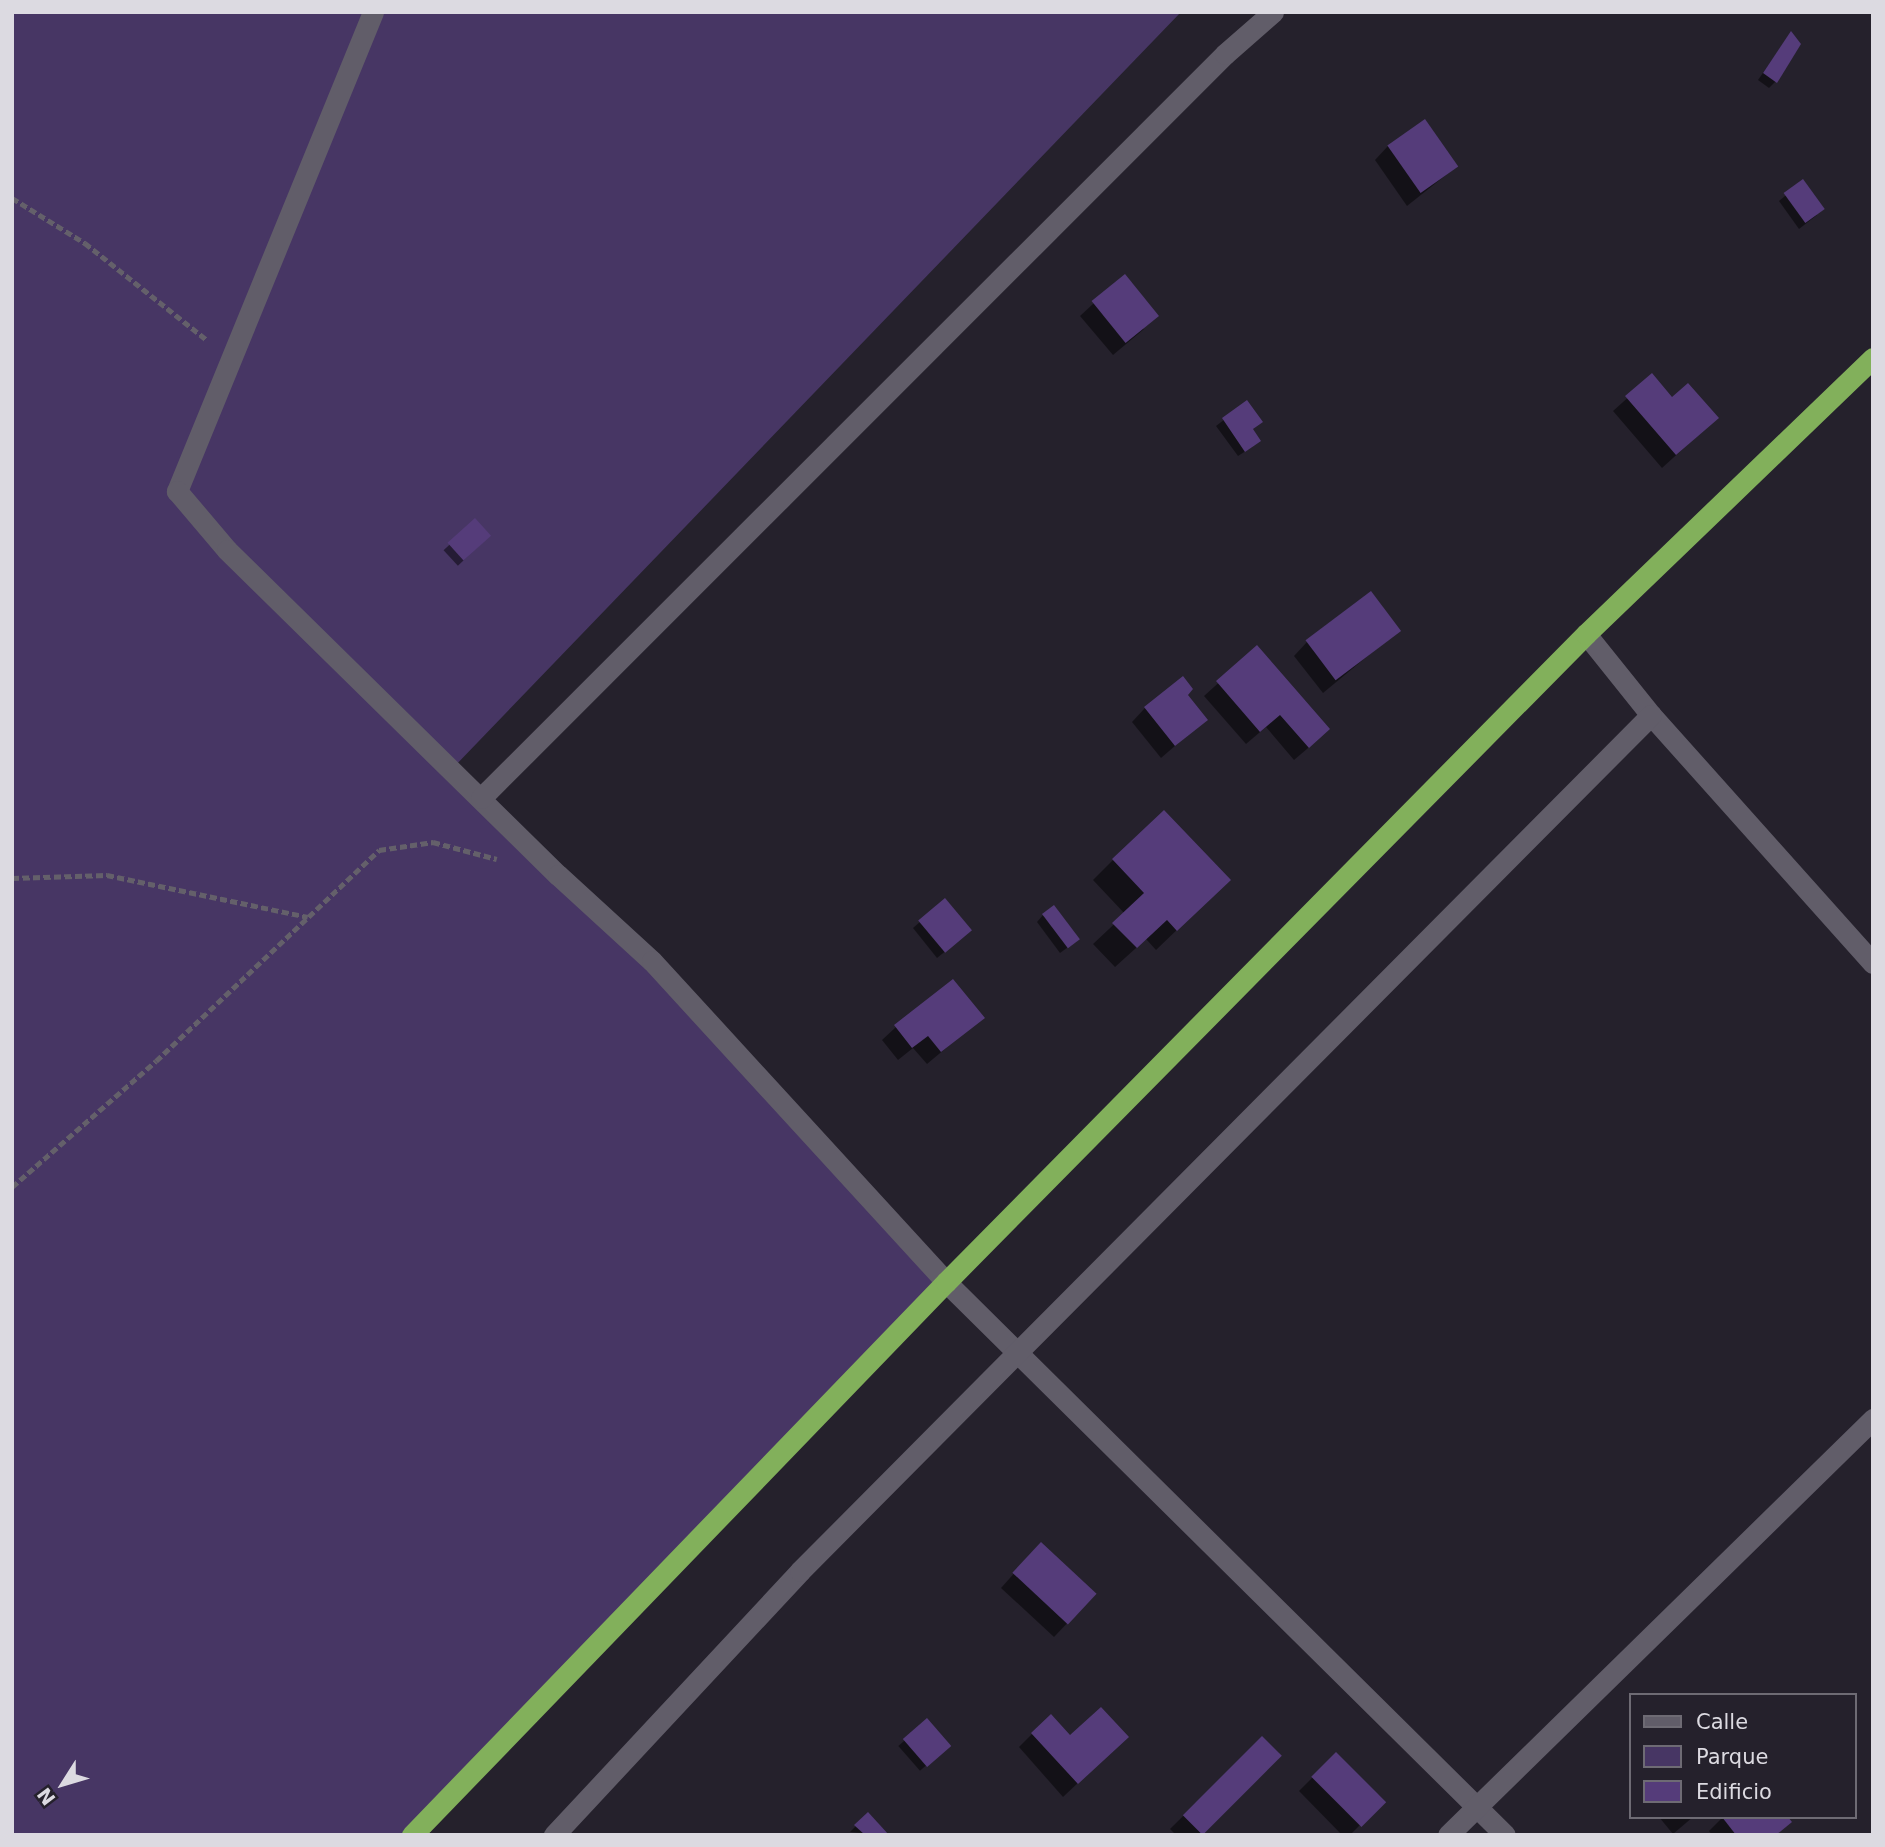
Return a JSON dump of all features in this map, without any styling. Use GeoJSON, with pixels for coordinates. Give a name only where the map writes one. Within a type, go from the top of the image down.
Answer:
{"type":"FeatureCollection","features":[{"type":"Feature","properties":{"kind":"highway"},"geometry":{"type":"LineString","coordinates":[[412,1835],[946,1282],[1586,634],[1873,358]]}},
{"type":"Feature","properties":{"kind":"street"},"geometry":{"type":"LineString","coordinates":[[373,12],[229,358],[177,491],[227,550],[652,961],[946,1282],[1505,1835]]}},
{"type":"Feature","properties":{"kind":"street"},"geometry":{"type":"LineString","coordinates":[[481,798],[1225,54],[1273,12]]}},
{"type":"Feature","properties":{"kind":"street"},"geometry":{"type":"LineString","coordinates":[[1586,634],[1651,715],[1873,963]]}},
{"type":"Feature","properties":{"kind":"street"},"geometry":{"type":"LineString","coordinates":[[554,1835],[800,1571],[1651,715]]}},
{"type":"Feature","properties":{"kind":"street"},"geometry":{"type":"LineString","coordinates":[[1448,1835],[1873,1419]]}},
{"type":"Feature","properties":{"kind":"path"},"geometry":{"type":"LineString","coordinates":[[12,198],[85,243],[229,358]]}},
{"type":"Feature","properties":{"kind":"path"},"geometry":{"type":"LineString","coordinates":[[12,1187],[156,1061],[379,850],[433,842],[508,862]]}},
{"type":"Feature","properties":{"kind":"path"},"geometry":{"type":"LineString","coordinates":[[12,878],[107,875],[308,917]]}},
{"type":"Feature","properties":{"kind":"green space"},"geometry":{"type":"Polygon","coordinates":[[[12,12],[1181,12],[452,769],[558,875],[946,1282],[412,1835],[12,1835],[12,12]]]}},
{"type":"Feature","properties":{"kind":"building"},"geometry":{"type":"Polygon","coordinates":[[[1791,31],[1801,44],[1777,83],[1763,73],[1791,31]]]}},
{"type":"Feature","properties":{"kind":"building"},"geometry":{"type":"Polygon","coordinates":[[[1425,119],[1458,167],[1421,193],[1387,145],[1425,119]]]}},
{"type":"Feature","properties":{"kind":"building"},"geometry":{"type":"Polygon","coordinates":[[[1803,179],[1825,209],[1805,223],[1784,193],[1803,179]]]}},
{"type":"Feature","properties":{"kind":"building"},"geometry":{"type":"Polygon","coordinates":[[[1125,274],[1159,316],[1126,343],[1092,301],[1125,274]]]}},
{"type":"Feature","properties":{"kind":"building"},"geometry":{"type":"Polygon","coordinates":[[[1652,373],[1672,397],[1688,383],[1719,418],[1676,455],[1625,396],[1652,373]]]}},
{"type":"Feature","properties":{"kind":"building"},"geometry":{"type":"Polygon","coordinates":[[[1247,400],[1263,422],[1253,429],[1261,441],[1245,452],[1222,418],[1247,400]]]}},
{"type":"Feature","properties":{"kind":"building"},"geometry":{"type":"Polygon","coordinates":[[[475,518],[491,536],[464,561],[448,543],[475,518]]]}},
{"type":"Feature","properties":{"kind":"building"},"geometry":{"type":"Polygon","coordinates":[[[1371,591],[1401,631],[1336,680],[1306,640],[1371,591]]]}},
{"type":"Feature","properties":{"kind":"building"},"geometry":{"type":"Polygon","coordinates":[[[1257,645],[1330,729],[1309,748],[1280,715],[1260,732],[1216,681],[1257,645]]]}},
{"type":"Feature","properties":{"kind":"building"},"geometry":{"type":"Polygon","coordinates":[[[1183,676],[1193,689],[1188,695],[1208,720],[1175,746],[1144,707],[1183,676]]]}},
{"type":"Feature","properties":{"kind":"building"},"geometry":{"type":"Polygon","coordinates":[[[1164,810],[1231,880],[1177,931],[1167,920],[1137,948],[1112,923],[1144,893],[1112,859],[1164,810]]]}},
{"type":"Feature","properties":{"kind":"building"},"geometry":{"type":"Polygon","coordinates":[[[945,898],[972,930],[945,953],[918,920],[945,898]]]}},
{"type":"Feature","properties":{"kind":"building"},"geometry":{"type":"Polygon","coordinates":[[[1054,905],[1080,939],[1068,948],[1042,914],[1054,905]]]}},
{"type":"Feature","properties":{"kind":"building"},"geometry":{"type":"Polygon","coordinates":[[[953,979],[985,1018],[941,1052],[928,1036],[912,1048],[894,1025],[953,979]]]}},
{"type":"Feature","properties":{"kind":"building"},"geometry":{"type":"Polygon","coordinates":[[[1041,1542],[1097,1594],[1068,1625],[1012,1573],[1041,1542]]]}},
{"type":"Feature","properties":{"kind":"building"},"geometry":{"type":"Polygon","coordinates":[[[1101,1707],[1129,1737],[1078,1784],[1031,1733],[1051,1714],[1070,1735],[1101,1707]]]}},
{"type":"Feature","properties":{"kind":"building"},"geometry":{"type":"Polygon","coordinates":[[[927,1718],[951,1746],[927,1767],[903,1739],[927,1718]]]}},
{"type":"Feature","properties":{"kind":"building"},"geometry":{"type":"Polygon","coordinates":[[[1262,1736],[1282,1756],[1203,1835],[1183,1815],[1262,1736]]]}},
{"type":"Feature","properties":{"kind":"building"},"geometry":{"type":"Polygon","coordinates":[[[1336,1752],[1386,1802],[1361,1827],[1311,1777],[1336,1752]]]}},
{"type":"Feature","properties":{"kind":"building"},"geometry":{"type":"Polygon","coordinates":[[[868,1812],[889,1835],[865,1835],[854,1825],[868,1812]]]}},
{"type":"Feature","properties":{"kind":"building"},"geometry":{"type":"Polygon","coordinates":[[[1724,1819],[1790,1819],[1792,1822],[1776,1835],[1736,1835],[1724,1819]]]}}]}
